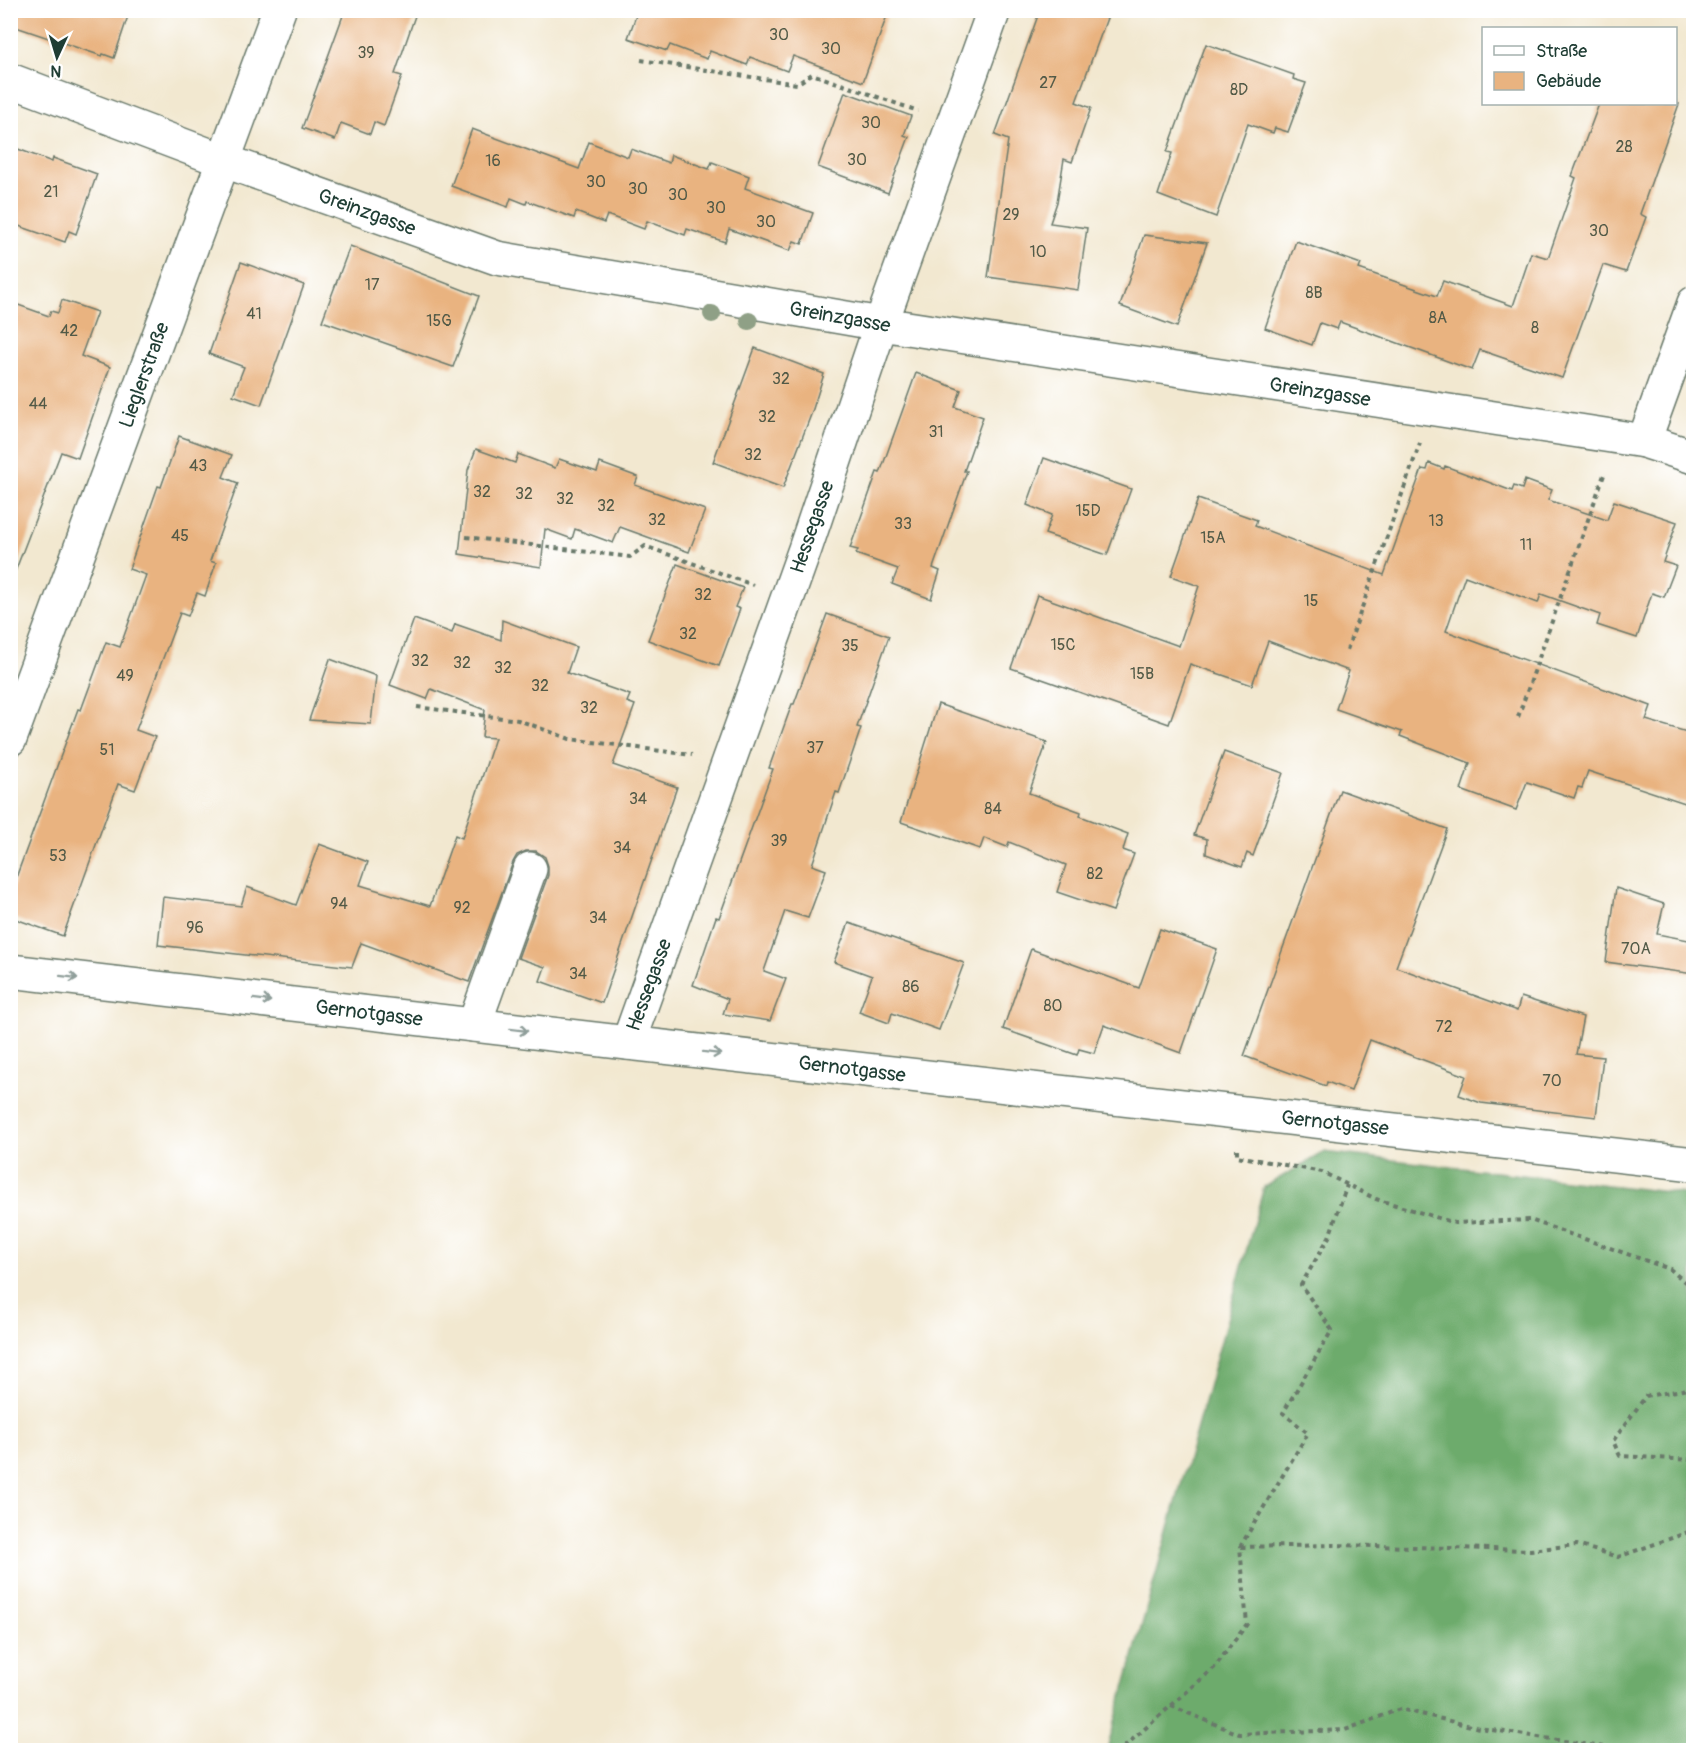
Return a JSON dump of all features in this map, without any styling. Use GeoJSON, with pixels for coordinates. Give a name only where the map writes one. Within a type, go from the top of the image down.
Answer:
{"type":"FeatureCollection","features":[{"type":"Feature","properties":{"kind":"street","name":"Lieglerstraße"},"geometry":{"type":"LineString","coordinates":[[10,739],[279,10]]}},
{"type":"Feature","properties":{"kind":"street","name":"Hessegasse"},"geometry":{"type":"LineString","coordinates":[[628,1043],[788,597],[881,324],[994,10]]}},
{"type":"Feature","properties":{"kind":"street","name":"Greinzgasse"},"geometry":{"type":"LineString","coordinates":[[10,81],[222,160],[497,258],[881,324],[1631,439],[1694,457]]}},
{"type":"Feature","properties":{"kind":"street"},"geometry":{"type":"LineString","coordinates":[[1631,439],[1694,303]]}},
{"type":"Feature","properties":{"kind":"street"},"geometry":{"type":"LineString","coordinates":[[474,1025],[530,869]]}},
{"type":"Feature","properties":{"kind":"street","name":"Gernotgasse"},"geometry":{"type":"LineString","coordinates":[[10,971],[1694,1164]]}},
{"type":"Feature","properties":{"kind":"path"},"geometry":{"type":"LineString","coordinates":[[641,60],[797,84],[812,74],[953,124]]}},
{"type":"Feature","properties":{"kind":"path"},"geometry":{"type":"LineString","coordinates":[[1347,650],[1432,409]]}},
{"type":"Feature","properties":{"kind":"path"},"geometry":{"type":"LineString","coordinates":[[1518,717],[1631,439]]}},
{"type":"Feature","properties":{"kind":"path"},"geometry":{"type":"LineString","coordinates":[[466,537],[630,556],[645,546],[788,597]]}},
{"type":"Feature","properties":{"kind":"path"},"geometry":{"type":"LineString","coordinates":[[417,707],[518,720],[570,739],[729,760]]}},
{"type":"Feature","properties":{"kind":"path"},"geometry":{"type":"LineString","coordinates":[[1240,1113],[1237,1156],[1322,1172],[1376,1199],[1455,1223],[1530,1220],[1670,1269],[1694,1290]]}},
{"type":"Feature","properties":{"kind":"path"},"geometry":{"type":"LineString","coordinates":[[1124,1747],[1214,1668],[1247,1624],[1240,1547],[1308,1434],[1283,1413],[1332,1330],[1301,1285],[1329,1237],[1347,1185]]}},
{"type":"Feature","properties":{"kind":"path"},"geometry":{"type":"LineString","coordinates":[[1694,1388],[1646,1396],[1613,1441],[1620,1456],[1694,1460]]}},
{"type":"Feature","properties":{"kind":"path"},"geometry":{"type":"LineString","coordinates":[[1240,1547],[1335,1545],[1530,1550],[1577,1545],[1618,1557],[1694,1530]]}},
{"type":"Feature","properties":{"kind":"path"},"geometry":{"type":"LineString","coordinates":[[1171,1706],[1239,1734],[1344,1730],[1400,1709],[1479,1728],[1610,1748],[1694,1750]]}},
{"type":"Feature","properties":{"kind":"green space"},"geometry":{"type":"Polygon","coordinates":[[[1324,1152],[1693,1195],[1693,1750],[1107,1750],[1264,1187],[1324,1152]]]}},
{"type":"Feature","properties":{"kind":"building"},"geometry":{"type":"Polygon","coordinates":[[[10,10],[130,10],[114,58],[10,25],[10,10]]]}},
{"type":"Feature","properties":{"kind":"building"},"geometry":{"type":"Polygon","coordinates":[[[345,10],[417,10],[395,74],[402,76],[384,126],[374,122],[370,134],[341,123],[335,140],[302,128],[345,10]]]}},
{"type":"Feature","properties":{"kind":"building"},"geometry":{"type":"Polygon","coordinates":[[[638,10],[889,10],[863,82],[793,56],[787,71],[750,57],[747,65],[710,51],[707,59],[670,45],[667,51],[628,38],[638,10]]]}},
{"type":"Feature","properties":{"kind":"building"},"geometry":{"type":"Polygon","coordinates":[[[1040,10],[1110,10],[1076,102],[1091,108],[1072,162],[1064,159],[1057,202],[1050,223],[1087,228],[1078,290],[988,277],[1008,140],[995,135],[1040,10]]]}},
{"type":"Feature","properties":{"kind":"building"},"geometry":{"type":"Polygon","coordinates":[[[1206,44],[1294,75],[1293,79],[1306,83],[1288,132],[1275,128],[1273,133],[1248,124],[1216,217],[1158,195],[1172,153],[1167,152],[1206,44]]]}},
{"type":"Feature","properties":{"kind":"building"},"geometry":{"type":"Polygon","coordinates":[[[845,92],[911,116],[904,135],[909,137],[888,193],[818,167],[845,92]]]}},
{"type":"Feature","properties":{"kind":"building"},"geometry":{"type":"Polygon","coordinates":[[[1679,104],[1640,214],[1646,217],[1626,272],[1603,265],[1562,378],[1480,350],[1472,370],[1340,322],[1337,329],[1320,323],[1312,345],[1265,328],[1296,241],[1361,264],[1359,269],[1437,296],[1443,281],[1513,306],[1531,253],[1548,258],[1576,178],[1572,176],[1599,105],[1679,104]]]}},
{"type":"Feature","properties":{"kind":"building"},"geometry":{"type":"Polygon","coordinates":[[[472,129],[579,169],[589,142],[628,157],[631,149],[669,163],[671,155],[709,169],[712,162],[749,176],[745,188],[813,213],[802,244],[794,241],[790,251],[729,229],[725,242],[687,229],[685,235],[647,221],[644,229],[607,215],[604,223],[576,212],[574,218],[527,201],[526,204],[511,198],[508,207],[451,186],[472,129]]]}},
{"type":"Feature","properties":{"kind":"building"},"geometry":{"type":"Polygon","coordinates":[[[18,149],[52,162],[53,158],[97,174],[76,234],[69,231],[65,242],[10,223],[10,169],[18,149]]]}},
{"type":"Feature","properties":{"kind":"building"},"geometry":{"type":"Polygon","coordinates":[[[1144,235],[1207,243],[1177,327],[1120,306],[1144,235]]]}},
{"type":"Feature","properties":{"kind":"building"},"geometry":{"type":"Polygon","coordinates":[[[350,246],[479,296],[453,367],[322,321],[350,246]]]}},
{"type":"Feature","properties":{"kind":"building"},"geometry":{"type":"Polygon","coordinates":[[[241,262],[304,285],[261,405],[233,395],[244,367],[209,354],[241,262]]]}},
{"type":"Feature","properties":{"kind":"building"},"geometry":{"type":"Polygon","coordinates":[[[62,300],[97,312],[81,356],[110,367],[78,458],[61,452],[13,577],[10,577],[10,302],[49,316],[51,311],[58,313],[62,300]]]}},
{"type":"Feature","properties":{"kind":"building"},"geometry":{"type":"Polygon","coordinates":[[[755,348],[824,374],[783,488],[713,462],[755,348]]]}},
{"type":"Feature","properties":{"kind":"building"},"geometry":{"type":"Polygon","coordinates":[[[916,373],[961,390],[955,407],[983,417],[933,568],[940,571],[931,599],[892,584],[898,569],[856,554],[858,550],[850,548],[916,373]]]}},
{"type":"Feature","properties":{"kind":"building"},"geometry":{"type":"Polygon","coordinates":[[[179,436],[232,455],[223,477],[238,483],[210,561],[216,563],[205,596],[197,593],[188,616],[180,613],[136,730],[155,737],[135,790],[118,784],[63,936],[10,917],[10,894],[78,709],[81,710],[106,642],[120,647],[146,575],[129,569],[158,486],[161,487],[179,436]]]}},
{"type":"Feature","properties":{"kind":"building"},"geometry":{"type":"Polygon","coordinates":[[[476,449],[515,463],[518,454],[555,468],[559,459],[597,472],[600,463],[638,477],[635,485],[705,510],[689,552],[620,527],[613,543],[575,529],[572,539],[545,529],[541,567],[459,554],[468,470],[476,449]]]}},
{"type":"Feature","properties":{"kind":"building"},"geometry":{"type":"Polygon","coordinates":[[[1044,458],[1131,489],[1107,555],[1045,534],[1052,515],[1027,505],[1044,458]]]}},
{"type":"Feature","properties":{"kind":"building"},"geometry":{"type":"Polygon","coordinates":[[[1429,463],[1444,469],[1445,466],[1512,491],[1514,486],[1522,489],[1525,480],[1552,490],[1548,500],[1607,520],[1614,501],[1677,522],[1663,562],[1676,566],[1664,597],[1652,593],[1637,638],[1597,625],[1600,615],[1541,594],[1538,603],[1465,576],[1446,631],[1651,706],[1646,720],[1694,734],[1694,806],[1588,771],[1582,788],[1578,787],[1574,798],[1527,782],[1516,810],[1461,790],[1470,763],[1400,736],[1402,732],[1336,709],[1349,671],[1268,641],[1252,685],[1190,664],[1169,724],[1011,668],[1037,595],[1179,646],[1199,586],[1171,576],[1198,499],[1257,520],[1255,526],[1384,575],[1422,469],[1427,470],[1429,463]]]}},
{"type":"Feature","properties":{"kind":"building"},"geometry":{"type":"Polygon","coordinates":[[[677,564],[743,588],[735,607],[740,609],[719,666],[648,640],[677,564]]]}},
{"type":"Feature","properties":{"kind":"building"},"geometry":{"type":"Polygon","coordinates":[[[827,614],[889,636],[857,727],[861,728],[839,793],[836,792],[812,865],[826,870],[808,918],[785,911],[764,971],[786,979],[770,1021],[723,1014],[728,999],[693,985],[716,917],[719,918],[773,769],[769,768],[792,704],[794,704],[827,614]]]}},
{"type":"Feature","properties":{"kind":"building"},"geometry":{"type":"Polygon","coordinates":[[[414,619],[452,633],[455,624],[501,640],[502,620],[576,647],[567,673],[630,695],[627,702],[635,705],[613,765],[677,787],[602,1003],[540,981],[545,967],[518,958],[548,875],[545,857],[536,851],[526,851],[517,855],[513,862],[469,982],[361,943],[352,967],[158,945],[163,897],[241,906],[247,887],[296,905],[319,844],[368,862],[360,885],[430,906],[455,835],[462,838],[495,738],[482,737],[485,710],[431,689],[427,699],[390,685],[414,619]]]}},
{"type":"Feature","properties":{"kind":"building"},"geometry":{"type":"Polygon","coordinates":[[[330,659],[376,676],[371,724],[309,720],[330,659]]]}},
{"type":"Feature","properties":{"kind":"building"},"geometry":{"type":"Polygon","coordinates":[[[938,704],[1047,742],[1029,793],[1081,812],[1080,816],[1128,834],[1123,850],[1134,854],[1113,911],[1057,892],[1066,865],[1009,842],[1007,847],[984,838],[980,849],[901,822],[938,704]]]}},
{"type":"Feature","properties":{"kind":"building"},"geometry":{"type":"Polygon","coordinates":[[[1224,752],[1283,773],[1253,856],[1247,853],[1242,867],[1206,854],[1207,839],[1194,835],[1224,752]]]}},
{"type":"Feature","properties":{"kind":"building"},"geometry":{"type":"Polygon","coordinates":[[[1340,790],[1447,829],[1396,967],[1517,1011],[1521,997],[1583,1017],[1576,1054],[1603,1057],[1596,1117],[1481,1103],[1459,1095],[1466,1076],[1370,1040],[1351,1091],[1327,1082],[1326,1086],[1244,1056],[1340,790]]]}},
{"type":"Feature","properties":{"kind":"building"},"geometry":{"type":"Polygon","coordinates":[[[1616,888],[1664,904],[1657,934],[1694,941],[1694,974],[1606,962],[1616,888]]]}},
{"type":"Feature","properties":{"kind":"building"},"geometry":{"type":"Polygon","coordinates":[[[849,923],[964,963],[939,1030],[892,1013],[889,1023],[859,1012],[872,976],[834,962],[849,923]]]}},
{"type":"Feature","properties":{"kind":"building"},"geometry":{"type":"Polygon","coordinates":[[[1160,929],[1217,949],[1181,1053],[1104,1025],[1094,1053],[1079,1049],[1077,1055],[1003,1029],[1031,949],[1139,988],[1160,929]]]}}]}
